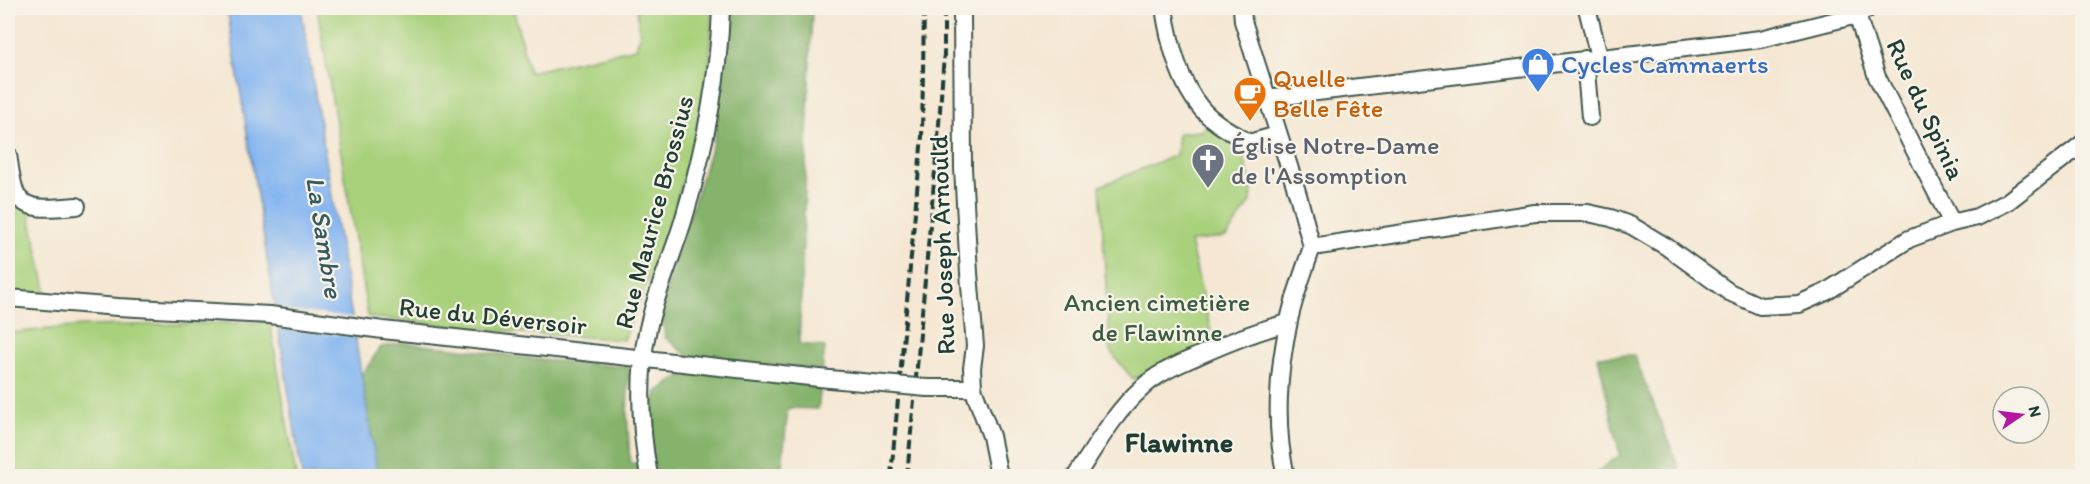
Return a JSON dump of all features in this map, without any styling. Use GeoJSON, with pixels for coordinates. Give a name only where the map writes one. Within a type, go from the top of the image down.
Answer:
{"type":"FeatureCollection","features":[{"type":"Feature","properties":{"kind":"street","name":"Rue Maurice Brossius"},"geometry":{"type":"LineString","coordinates":[[648,477],[642,429],[643,358],[654,301],[684,219],[698,164],[713,90],[721,8]]}},
{"type":"Feature","properties":{"kind":"street","name":"Rue Joseph Arnould"},"geometry":{"type":"LineString","coordinates":[[962,8],[963,168],[975,346],[972,368],[973,388],[991,436],[999,477]]}},
{"type":"Feature","properties":{"kind":"street"},"geometry":{"type":"LineString","coordinates":[[1164,8],[1172,46],[1182,76],[1200,107],[1215,122],[1249,143],[1278,135]]}},
{"type":"Feature","properties":{"kind":"street"},"geometry":{"type":"LineString","coordinates":[[1242,8],[1243,21],[1298,195],[1311,247],[1288,323],[1280,374],[1280,428],[1282,462],[1286,477]]}},
{"type":"Feature","properties":{"kind":"street"},"geometry":{"type":"LineString","coordinates":[[1587,8],[1592,58],[1590,117]]}},
{"type":"Feature","properties":{"kind":"street"},"geometry":{"type":"LineString","coordinates":[[1267,98],[1761,39],[1863,11]]}},
{"type":"Feature","properties":{"kind":"street","name":"Rue du Spinia"},"geometry":{"type":"LineString","coordinates":[[1863,11],[1877,77],[1952,223]]}},
{"type":"Feature","properties":{"kind":"street"},"geometry":{"type":"LineString","coordinates":[[1311,247],[1535,213],[1588,213],[1632,226],[1667,247],[1729,292],[1760,306],[1799,304],[1826,292],[1910,239],[1952,223],[1977,217],[2007,202],[2082,144]]}},
{"type":"Feature","properties":{"kind":"street"},"geometry":{"type":"LineString","coordinates":[[8,155],[17,196],[28,206],[77,206]]}},
{"type":"Feature","properties":{"kind":"street","name":"Rue du Déversoir"},"geometry":{"type":"LineString","coordinates":[[8,298],[118,308],[270,315],[383,330],[819,378],[927,388],[973,388]]}},
{"type":"Feature","properties":{"kind":"street"},"geometry":{"type":"LineString","coordinates":[[1076,477],[1113,419],[1142,387],[1164,371],[1260,330],[1288,323]]}},
{"type":"Feature","properties":{"kind":"green space"},"geometry":{"type":"Polygon","coordinates":[[[317,8],[513,8],[529,72],[636,48],[640,35],[636,8],[712,8],[710,58],[694,143],[667,234],[624,340],[488,330],[368,317],[317,8]]]}},
{"type":"Feature","properties":{"kind":"green space"},"geometry":{"type":"Polygon","coordinates":[[[730,8],[812,8],[799,344],[825,347],[822,370],[689,357],[665,337],[661,305],[715,136],[730,8]]]}},
{"type":"Feature","properties":{"kind":"green space","name":"Ancien cimetière de Flawinne"},"geometry":{"type":"Polygon","coordinates":[[[1208,125],[1230,139],[1229,142],[1241,145],[1252,190],[1251,202],[1226,237],[1190,242],[1215,348],[1133,379],[1110,351],[1100,186],[1176,155],[1178,133],[1201,131],[1208,125]]]}},
{"type":"Feature","properties":{"kind":"green space"},"geometry":{"type":"Polygon","coordinates":[[[8,155],[28,206],[47,294],[8,295],[8,155]]]}},
{"type":"Feature","properties":{"kind":"green space"},"geometry":{"type":"Polygon","coordinates":[[[270,322],[296,476],[8,476],[8,333],[83,326],[270,322]]]}},
{"type":"Feature","properties":{"kind":"green space"},"geometry":{"type":"Polygon","coordinates":[[[404,343],[533,359],[629,367],[627,412],[630,463],[647,464],[649,476],[580,476],[580,474],[568,476],[388,476],[377,470],[361,376],[381,347],[404,343]]]}},
{"type":"Feature","properties":{"kind":"green space"},"geometry":{"type":"Polygon","coordinates":[[[1634,355],[1682,476],[1591,476],[1620,455],[1598,356],[1634,355]]]}},
{"type":"Feature","properties":{"kind":"green space"},"geometry":{"type":"Polygon","coordinates":[[[688,371],[821,385],[818,409],[788,408],[781,476],[656,476],[647,425],[657,392],[688,371]]]}},
{"type":"Feature","properties":{"kind":"water","name":"La Sambre"},"geometry":{"type":"Polygon","coordinates":[[[227,8],[301,8],[378,476],[302,476],[227,8]]]}},
{"type":"Feature","properties":{"kind":"pier"},"geometry":{"type":"Polygon","coordinates":[[[272,309],[355,318],[358,337],[275,328],[272,309]]]}},
{"type":"Feature","properties":{"kind":"railway"},"geometry":{"type":"LineString","coordinates":[[891,476],[922,136],[924,8]]}},
{"type":"Feature","properties":{"kind":"railway"},"geometry":{"type":"LineString","coordinates":[[907,476],[938,138],[944,54],[944,8]]}},
{"type":"Feature","properties":{"kind":"place","name":"Cycles Cammaerts"},"geometry":{"type":"Point","coordinates":[1538,93]}},
{"type":"Feature","properties":{"kind":"place","name":"Quelle Belle Fête"},"geometry":{"type":"Point","coordinates":[1250,122]}},
{"type":"Feature","properties":{"kind":"place","name":"Église Notre-Dame de l'Assomption"},"geometry":{"type":"Point","coordinates":[1208,189]}},
{"type":"Feature","properties":{"kind":"district","name":"Flawinne"},"geometry":{"type":"Point","coordinates":[1179,442]}}]}
